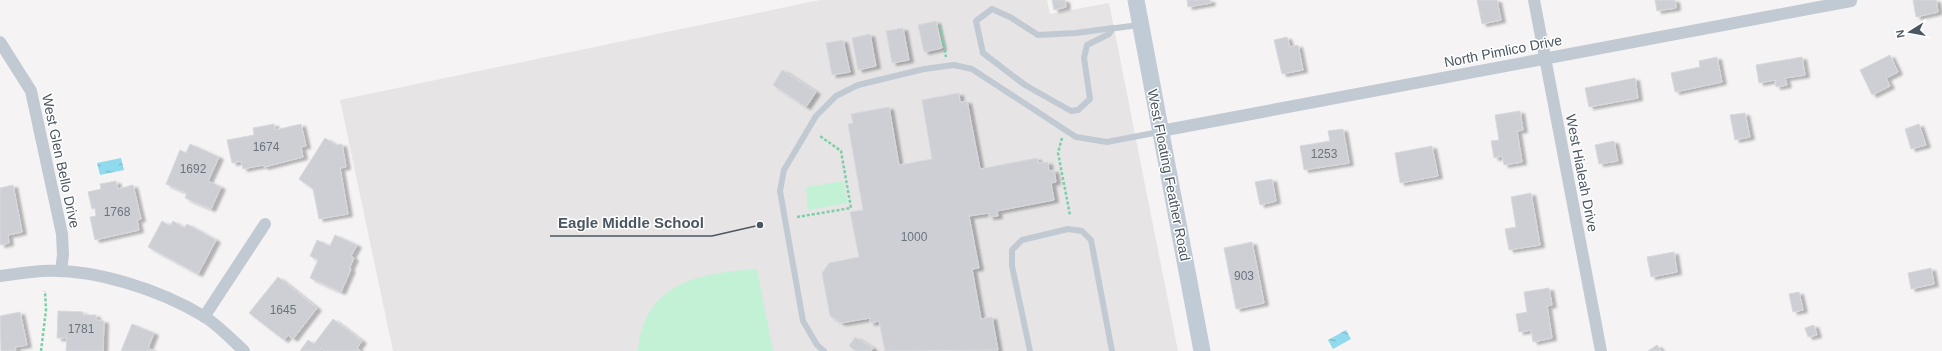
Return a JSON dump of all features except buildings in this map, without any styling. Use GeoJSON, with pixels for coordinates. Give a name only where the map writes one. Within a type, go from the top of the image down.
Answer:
{"type":"FeatureCollection","features":[{"type":"Feature","properties":{"kind":"main road","name":"West Floating Feather Road"},"geometry":{"type":"LineString","coordinates":[[1136,0],[1202,351]]}},
{"type":"Feature","properties":{"kind":"street","name":"West Hialeah Drive"},"geometry":{"type":"LineString","coordinates":[[1534,0],[1601,351]]}},
{"type":"Feature","properties":{"kind":"street","name":"North Pimlico Drive"},"geometry":{"type":"LineString","coordinates":[[1160,131],[1852,0]]}},
{"type":"Feature","properties":{"kind":"street","name":"West Glen Bello Drive"},"geometry":{"type":"LineString","coordinates":[[0,42],[31,91],[62,234],[61,271]]}},
{"type":"Feature","properties":{"kind":"street"},"geometry":{"type":"LineString","coordinates":[[204,317],[265,224]]}},
{"type":"Feature","properties":{"kind":"street"},"geometry":{"type":"LineString","coordinates":[[0,276],[42,271],[61,271],[123,282],[155,292],[204,317],[244,351]]}},
{"type":"Feature","properties":{"kind":"lane"},"geometry":{"type":"LineString","coordinates":[[1113,28],[1109,34],[1087,45],[1084,58],[1090,99],[1078,110],[1071,111],[1025,85],[983,53],[976,21],[992,9],[1010,17],[1038,35],[1076,33],[1113,28],[1140,25]]}},
{"type":"Feature","properties":{"kind":"lane"},"geometry":{"type":"LineString","coordinates":[[824,351],[817,345],[804,321],[780,192],[784,170],[816,116],[836,96],[858,85],[924,69],[954,65],[972,69],[1076,137],[1107,142],[1160,131]]}},
{"type":"Feature","properties":{"kind":"lane"},"geometry":{"type":"LineString","coordinates":[[1030,351],[1012,266],[1012,250],[1022,240],[1068,229],[1082,230],[1091,240],[1112,351]]}},
{"type":"Feature","properties":{"kind":"path"},"geometry":{"type":"LineString","coordinates":[[940,25],[946,58]]}},
{"type":"Feature","properties":{"kind":"path"},"geometry":{"type":"LineString","coordinates":[[797,217],[851,208],[841,151],[820,136]]}},
{"type":"Feature","properties":{"kind":"path"},"geometry":{"type":"LineString","coordinates":[[1063,137],[1058,153],[1070,215]]}},
{"type":"Feature","properties":{"kind":"path"},"geometry":{"type":"LineString","coordinates":[[41,351],[46,310],[45,291]]}},
{"type":"Feature","properties":{"kind":"shaded area"},"geometry":{"type":"Polygon","coordinates":[[[820,0],[1047,0],[1050,14],[1109,3],[1178,351],[393,351],[340,100],[820,0]]]}},
{"type":"Feature","properties":{"kind":"green space"},"geometry":{"type":"Polygon","coordinates":[[[843,181],[848,203],[808,210],[806,187],[843,181]]]}},
{"type":"Feature","properties":{"kind":"green space"},"geometry":{"type":"Polygon","coordinates":[[[757,269],[773,351],[638,351],[642,328],[651,310],[663,296],[678,286],[696,279],[715,274],[757,269]]]}},
{"type":"Feature","properties":{"kind":"water"},"geometry":{"type":"Polygon","coordinates":[[[121,158],[124,170],[100,175],[97,163],[121,158]]]}},
{"type":"Feature","properties":{"kind":"water"},"geometry":{"type":"Polygon","coordinates":[[[1346,330],[1351,339],[1333,349],[1328,340],[1346,330]]]}},
{"type":"Feature","properties":{"kind":"place","name":"Eagle Middle School"},"geometry":{"type":"Point","coordinates":[760,225]}}]}
